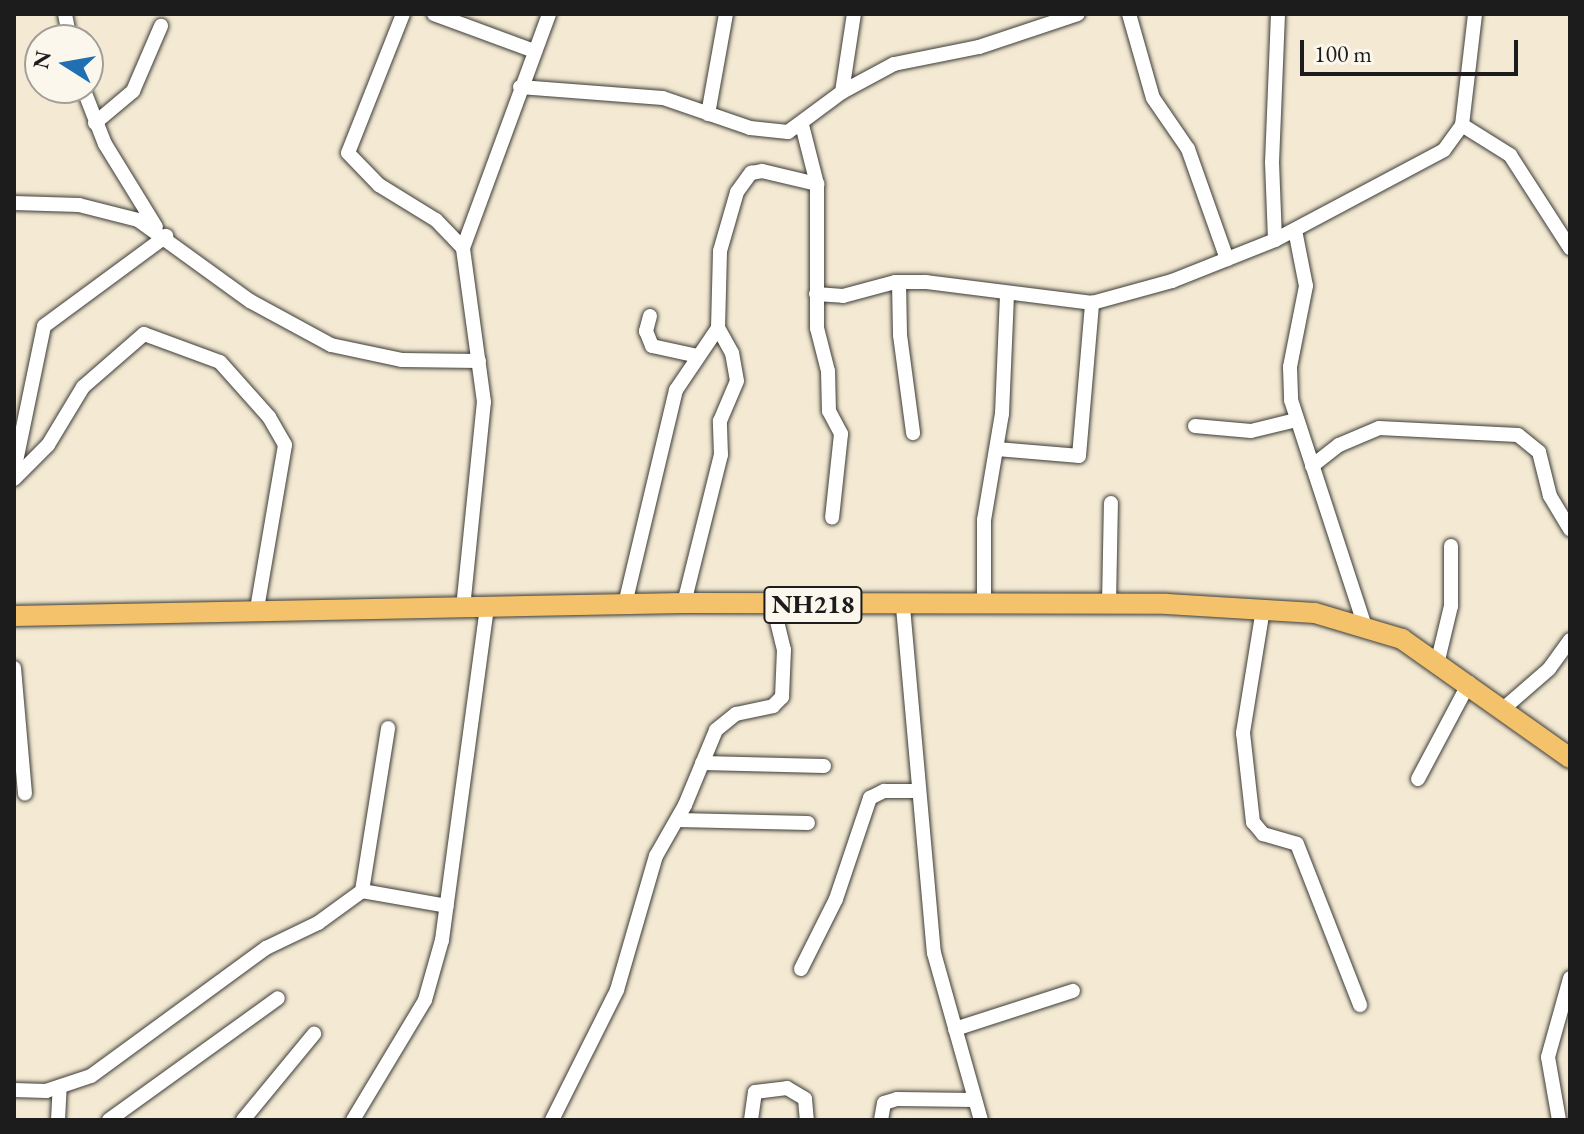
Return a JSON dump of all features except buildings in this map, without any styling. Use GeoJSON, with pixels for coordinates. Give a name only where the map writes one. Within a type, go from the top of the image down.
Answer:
{"type":"FeatureCollection","features":[{"type":"Feature","properties":{"kind":"highway","name":"NH218"},"geometry":{"type":"LineString","coordinates":[[14,616],[684,603],[903,607],[1109,604],[1315,613],[1364,624],[1438,660],[1570,758]]}},
{"type":"Feature","properties":{"kind":"street"},"geometry":{"type":"LineString","coordinates":[[403,14],[348,153],[366,175],[436,220],[463,248]]}},
{"type":"Feature","properties":{"kind":"street"},"geometry":{"type":"LineString","coordinates":[[434,14],[534,51]]}},
{"type":"Feature","properties":{"kind":"street"},"geometry":{"type":"LineString","coordinates":[[463,608],[480,469],[484,402],[463,248],[549,14]]}},
{"type":"Feature","properties":{"kind":"street"},"geometry":{"type":"LineString","coordinates":[[708,114],[726,14]]}},
{"type":"Feature","properties":{"kind":"street"},"geometry":{"type":"LineString","coordinates":[[842,92],[854,14]]}},
{"type":"Feature","properties":{"kind":"street"},"geometry":{"type":"LineString","coordinates":[[520,87],[637,94],[778,133],[802,125],[842,92],[894,64],[979,47],[1078,14]]}},
{"type":"Feature","properties":{"kind":"street"},"geometry":{"type":"LineString","coordinates":[[1129,14],[1153,98],[1193,158],[1227,259]]}},
{"type":"Feature","properties":{"kind":"street"},"geometry":{"type":"LineString","coordinates":[[1275,240],[1272,148],[1278,14]]}},
{"type":"Feature","properties":{"kind":"street"},"geometry":{"type":"LineString","coordinates":[[816,294],[843,296],[899,282],[1092,303],[1275,240],[1444,150],[1462,125],[1475,14]]}},
{"type":"Feature","properties":{"kind":"street"},"geometry":{"type":"LineString","coordinates":[[95,123],[133,91],[161,26]]}},
{"type":"Feature","properties":{"kind":"street"},"geometry":{"type":"LineString","coordinates":[[88,104],[95,123],[161,232]]}},
{"type":"Feature","properties":{"kind":"street"},"geometry":{"type":"LineString","coordinates":[[802,125],[817,184],[816,294],[828,402],[841,434],[832,518]]}},
{"type":"Feature","properties":{"kind":"street"},"geometry":{"type":"LineString","coordinates":[[1462,125],[1510,155],[1570,248]]}},
{"type":"Feature","properties":{"kind":"street"},"geometry":{"type":"LineString","coordinates":[[684,603],[721,455],[720,421],[737,381],[732,353],[718,328],[720,251],[742,181],[762,171],[817,184]]}},
{"type":"Feature","properties":{"kind":"street"},"geometry":{"type":"LineString","coordinates":[[14,203],[79,205],[161,232],[250,301],[331,345],[402,360],[479,361]]}},
{"type":"Feature","properties":{"kind":"street"},"geometry":{"type":"LineString","coordinates":[[1295,230],[1306,286],[1290,367],[1296,420],[1364,624]]}},
{"type":"Feature","properties":{"kind":"street"},"geometry":{"type":"LineString","coordinates":[[14,471],[44,326],[161,232]]}},
{"type":"Feature","properties":{"kind":"street"},"geometry":{"type":"LineString","coordinates":[[899,282],[900,335],[913,433]]}},
{"type":"Feature","properties":{"kind":"street"},"geometry":{"type":"LineString","coordinates":[[984,606],[984,520],[998,449],[1007,294]]}},
{"type":"Feature","properties":{"kind":"street"},"geometry":{"type":"LineString","coordinates":[[998,449],[1079,456],[1092,303]]}},
{"type":"Feature","properties":{"kind":"street"},"geometry":{"type":"LineString","coordinates":[[650,316],[646,331],[652,346],[698,356]]}},
{"type":"Feature","properties":{"kind":"street"},"geometry":{"type":"LineString","coordinates":[[625,604],[676,390],[718,328]]}},
{"type":"Feature","properties":{"kind":"street"},"geometry":{"type":"LineString","coordinates":[[14,479],[48,445],[83,387],[144,334],[220,362],[269,417],[285,445],[257,609]]}},
{"type":"Feature","properties":{"kind":"street"},"geometry":{"type":"LineString","coordinates":[[1195,426],[1251,431],[1296,420]]}},
{"type":"Feature","properties":{"kind":"street"},"geometry":{"type":"LineString","coordinates":[[1312,466],[1339,445],[1379,428],[1518,435],[1539,452],[1550,496],[1570,529]]}},
{"type":"Feature","properties":{"kind":"street"},"geometry":{"type":"LineString","coordinates":[[1109,604],[1111,503]]}},
{"type":"Feature","properties":{"kind":"street"},"geometry":{"type":"LineString","coordinates":[[1438,660],[1451,606],[1451,546]]}},
{"type":"Feature","properties":{"kind":"street"},"geometry":{"type":"LineString","coordinates":[[552,1120],[617,990],[656,856],[678,820],[724,720],[773,706],[782,697],[784,650],[773,605]]}},
{"type":"Feature","properties":{"kind":"street"},"geometry":{"type":"LineString","coordinates":[[903,607],[934,953],[981,1120]]}},
{"type":"Feature","properties":{"kind":"street"},"geometry":{"type":"LineString","coordinates":[[353,1120],[425,1000],[447,906],[487,608]]}},
{"type":"Feature","properties":{"kind":"street"},"geometry":{"type":"LineString","coordinates":[[1263,609],[1243,733],[1253,822],[1257,831],[1297,844],[1360,1005]]}},
{"type":"Feature","properties":{"kind":"street"},"geometry":{"type":"LineString","coordinates":[[1503,709],[1549,669],[1570,640]]}},
{"type":"Feature","properties":{"kind":"street"},"geometry":{"type":"LineString","coordinates":[[14,668],[25,794]]}},
{"type":"Feature","properties":{"kind":"street"},"geometry":{"type":"LineString","coordinates":[[1418,779],[1469,683]]}},
{"type":"Feature","properties":{"kind":"street"},"geometry":{"type":"LineString","coordinates":[[14,1090],[60,1087],[91,1076],[266,948],[318,923],[362,891],[388,728]]}},
{"type":"Feature","properties":{"kind":"street"},"geometry":{"type":"LineString","coordinates":[[702,763],[824,766]]}},
{"type":"Feature","properties":{"kind":"street"},"geometry":{"type":"LineString","coordinates":[[801,969],[836,899],[870,798],[884,791],[919,791]]}},
{"type":"Feature","properties":{"kind":"street"},"geometry":{"type":"LineString","coordinates":[[678,820],[808,823]]}},
{"type":"Feature","properties":{"kind":"street"},"geometry":{"type":"LineString","coordinates":[[362,891],[447,906]]}},
{"type":"Feature","properties":{"kind":"street"},"geometry":{"type":"LineString","coordinates":[[1559,1120],[1548,1057],[1570,978]]}},
{"type":"Feature","properties":{"kind":"street"},"geometry":{"type":"LineString","coordinates":[[955,1029],[1073,991]]}},
{"type":"Feature","properties":{"kind":"street"},"geometry":{"type":"LineString","coordinates":[[109,1120],[138,1104],[278,998]]}},
{"type":"Feature","properties":{"kind":"street"},"geometry":{"type":"LineString","coordinates":[[243,1120],[314,1034]]}},
{"type":"Feature","properties":{"kind":"street"},"geometry":{"type":"LineString","coordinates":[[58,1120],[60,1087]]}},
{"type":"Feature","properties":{"kind":"street"},"geometry":{"type":"LineString","coordinates":[[751,1120],[755,1092],[787,1088],[805,1099],[807,1120]]}},
{"type":"Feature","properties":{"kind":"street"},"geometry":{"type":"LineString","coordinates":[[881,1120],[880,1110],[891,1100],[975,1100]]}}]}
